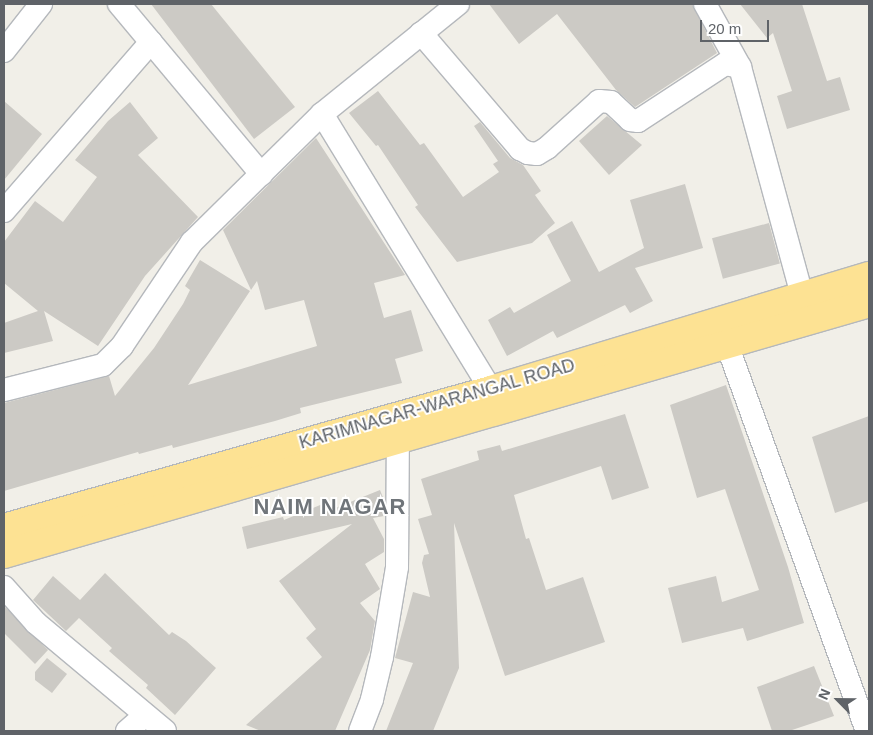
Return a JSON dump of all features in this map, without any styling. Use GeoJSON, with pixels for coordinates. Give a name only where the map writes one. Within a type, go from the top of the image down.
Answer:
{"type":"FeatureCollection","features":[{"type":"Feature","properties":{"kind":"highway","name":"KARIMNAGAR-WARANGAL ROAD"},"geometry":{"type":"LineString","coordinates":[[4,554],[398,429],[723,333],[802,295],[869,276]]}},
{"type":"Feature","properties":{"kind":"highway","name":"KARIMNAGAR-WARANGAL ROAD"},"geometry":{"type":"LineString","coordinates":[[4,528],[398,429],[492,390],[723,333],[869,303]]}},
{"type":"Feature","properties":{"kind":"street"},"geometry":{"type":"LineString","coordinates":[[4,51],[41,4]]}},
{"type":"Feature","properties":{"kind":"street"},"geometry":{"type":"LineString","coordinates":[[119,4],[261,174]]}},
{"type":"Feature","properties":{"kind":"street"},"geometry":{"type":"LineString","coordinates":[[4,390],[102,365],[122,346],[192,242],[322,114],[458,4]]}},
{"type":"Feature","properties":{"kind":"street"},"geometry":{"type":"LineString","coordinates":[[705,4],[740,67],[802,295]]}},
{"type":"Feature","properties":{"kind":"street"},"geometry":{"type":"LineString","coordinates":[[421,34],[520,149],[528,153],[537,154],[547,148],[599,101],[611,102],[630,120],[638,121],[724,64],[740,67]]}},
{"type":"Feature","properties":{"kind":"street"},"geometry":{"type":"LineString","coordinates":[[4,212],[151,42]]}},
{"type":"Feature","properties":{"kind":"street"},"geometry":{"type":"LineString","coordinates":[[322,114],[492,390]]}},
{"type":"Feature","properties":{"kind":"street"},"geometry":{"type":"LineString","coordinates":[[723,333],[868,731]]}},
{"type":"Feature","properties":{"kind":"street"},"geometry":{"type":"LineString","coordinates":[[360,731],[372,699],[394,585],[398,429]]}},
{"type":"Feature","properties":{"kind":"street"},"geometry":{"type":"LineString","coordinates":[[4,587],[36,623],[164,731]]}},
{"type":"Feature","properties":{"kind":"street"},"geometry":{"type":"LineString","coordinates":[[127,731],[144,716]]}},
{"type":"Feature","properties":{"kind":"building"},"geometry":{"type":"Polygon","coordinates":[[[151,4],[211,4],[295,107],[254,139],[151,4]]]}},
{"type":"Feature","properties":{"kind":"building"},"geometry":{"type":"Polygon","coordinates":[[[489,4],[692,4],[717,53],[635,107],[616,90],[557,14],[519,44],[489,4]]]}},
{"type":"Feature","properties":{"kind":"building"},"geometry":{"type":"Polygon","coordinates":[[[740,4],[802,4],[827,81],[840,77],[850,110],[787,129],[777,96],[792,91],[773,33],[767,38],[740,4]]]}},
{"type":"Feature","properties":{"kind":"building"},"geometry":{"type":"Polygon","coordinates":[[[378,91],[420,145],[424,143],[463,197],[499,172],[493,164],[498,161],[474,126],[480,122],[510,158],[523,165],[541,191],[535,195],[555,223],[532,243],[457,262],[415,207],[418,205],[378,145],[376,146],[349,113],[378,91]]]}},
{"type":"Feature","properties":{"kind":"building"},"geometry":{"type":"Polygon","coordinates":[[[4,101],[42,134],[4,180],[4,101]]]}},
{"type":"Feature","properties":{"kind":"building"},"geometry":{"type":"Polygon","coordinates":[[[130,102],[158,138],[138,155],[198,217],[145,276],[98,346],[44,311],[53,341],[4,353],[4,323],[38,311],[4,283],[4,242],[35,201],[63,222],[97,177],[75,160],[108,121],[130,102]]]}},
{"type":"Feature","properties":{"kind":"building"},"geometry":{"type":"Polygon","coordinates":[[[607,116],[642,145],[609,175],[579,141],[607,116]]]}},
{"type":"Feature","properties":{"kind":"building"},"geometry":{"type":"Polygon","coordinates":[[[316,138],[405,275],[374,283],[384,318],[411,310],[423,351],[395,359],[402,383],[300,408],[301,413],[275,421],[173,448],[172,445],[139,454],[138,452],[4,491],[4,403],[109,376],[115,396],[154,348],[183,304],[190,290],[185,286],[200,260],[250,291],[188,385],[317,346],[304,300],[265,310],[257,281],[251,290],[223,230],[316,138]]]}},
{"type":"Feature","properties":{"kind":"building"},"geometry":{"type":"Polygon","coordinates":[[[685,184],[703,248],[635,268],[653,301],[630,313],[625,305],[557,338],[553,331],[507,356],[488,320],[510,307],[514,313],[571,281],[547,235],[572,221],[599,272],[644,248],[630,200],[685,184]]]}},
{"type":"Feature","properties":{"kind":"building"},"geometry":{"type":"Polygon","coordinates":[[[769,223],[780,264],[723,279],[712,238],[769,223]]]}},
{"type":"Feature","properties":{"kind":"building"},"geometry":{"type":"Polygon","coordinates":[[[726,385],[788,567],[804,623],[747,641],[743,628],[682,643],[668,588],[716,576],[722,602],[759,590],[725,489],[697,498],[670,405],[726,385]]]}},
{"type":"Feature","properties":{"kind":"building"},"geometry":{"type":"Polygon","coordinates":[[[625,414],[649,488],[612,500],[601,466],[514,495],[526,539],[529,538],[546,590],[583,577],[605,642],[505,676],[454,523],[459,668],[433,731],[386,731],[413,663],[395,658],[413,592],[430,597],[422,563],[424,555],[429,554],[418,519],[432,515],[421,479],[479,460],[477,451],[500,445],[502,451],[625,414]]]}},
{"type":"Feature","properties":{"kind":"building"},"geometry":{"type":"Polygon","coordinates":[[[869,416],[869,501],[835,513],[812,437],[869,416]]]}},
{"type":"Feature","properties":{"kind":"building"},"geometry":{"type":"Polygon","coordinates":[[[380,490],[384,500],[384,516],[373,518],[384,539],[384,552],[365,564],[380,589],[360,603],[375,621],[370,650],[335,731],[261,731],[246,725],[322,657],[306,638],[316,629],[279,581],[352,524],[247,549],[242,527],[283,517],[284,520],[325,503],[328,511],[380,490]]]}},
{"type":"Feature","properties":{"kind":"building"},"geometry":{"type":"Polygon","coordinates":[[[105,573],[169,635],[172,632],[186,641],[216,668],[175,715],[146,688],[148,685],[109,651],[112,648],[79,618],[66,631],[33,600],[53,576],[80,600],[105,573]]]}},
{"type":"Feature","properties":{"kind":"building"},"geometry":{"type":"Polygon","coordinates":[[[4,606],[48,650],[35,664],[4,633],[4,606]]]}},
{"type":"Feature","properties":{"kind":"building"},"geometry":{"type":"Polygon","coordinates":[[[47,658],[67,674],[52,693],[35,680],[35,672],[47,658]]]}},
{"type":"Feature","properties":{"kind":"building"},"geometry":{"type":"Polygon","coordinates":[[[814,666],[834,716],[789,731],[772,731],[757,687],[814,666]]]}},
{"type":"Feature","properties":{"kind":"district","name":"NAIM NAGAR"},"geometry":{"type":"Point","coordinates":[330,507]}}]}
